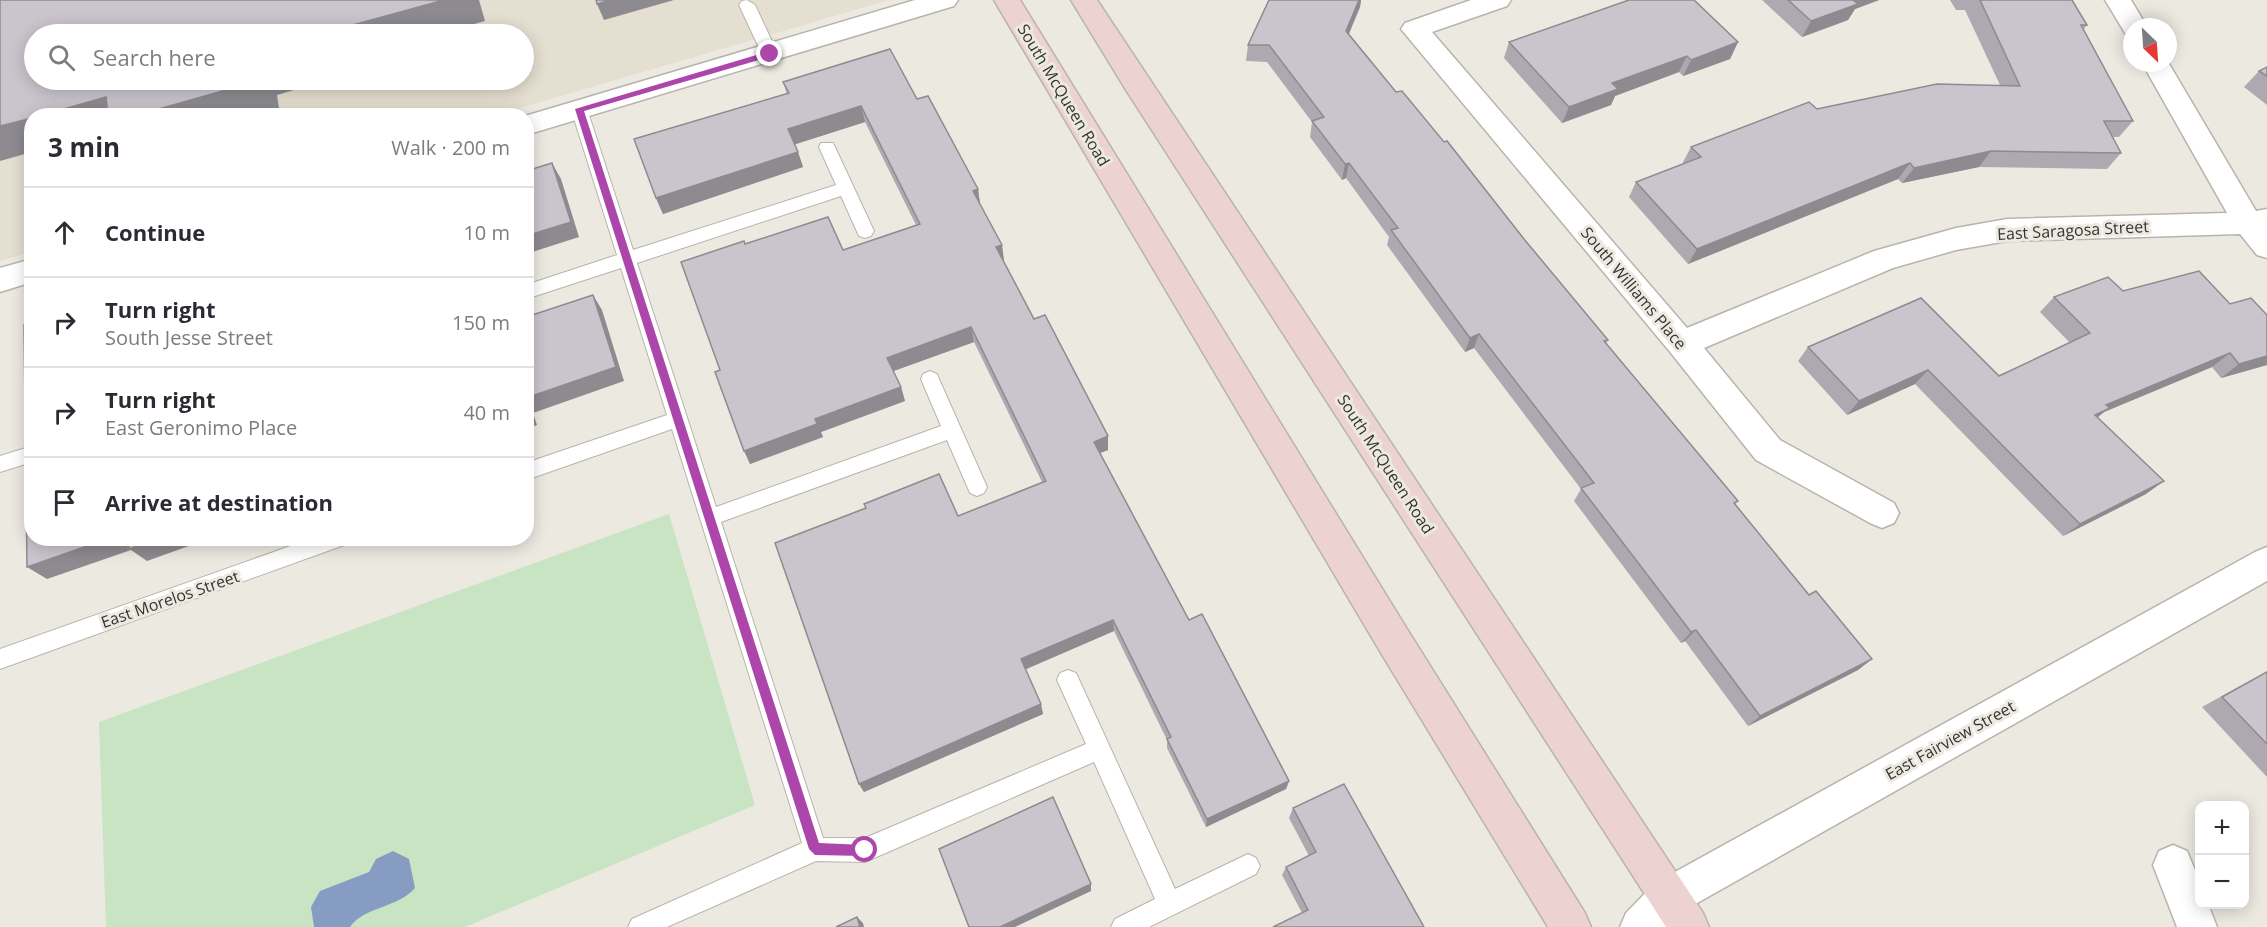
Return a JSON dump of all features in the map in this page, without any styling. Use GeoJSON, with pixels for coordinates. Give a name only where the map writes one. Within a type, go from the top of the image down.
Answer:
{"type":"FeatureCollection","features":[{"type":"Feature","properties":{"kind":"main road","name":"South McQueen Road"},"geometry":{"type":"LineString","coordinates":[[1007,0],[1394,641],[1571,927]]}},
{"type":"Feature","properties":{"kind":"main road","name":"South McQueen Road"},"geometry":{"type":"LineString","coordinates":[[1084,0],[1136,83],[1679,912]]}},
{"type":"Feature","properties":{"kind":"street"},"geometry":{"type":"LineString","coordinates":[[534,123],[945,0]]}},
{"type":"Feature","properties":{"kind":"street","name":"South Williams Place"},"geometry":{"type":"LineString","coordinates":[[1498,0],[1414,29],[1682,344],[1768,450],[1882,513]]}},
{"type":"Feature","properties":{"kind":"street"},"geometry":{"type":"LineString","coordinates":[[2118,0],[2129,18]]}},
{"type":"Feature","properties":{"kind":"street"},"geometry":{"type":"LineString","coordinates":[[2161,72],[2258,222],[2267,247]]}},
{"type":"Feature","properties":{"kind":"street","name":"East Saragosa Street"},"geometry":{"type":"LineString","coordinates":[[1682,344],[1885,259],[1956,239],[2007,230],[2258,222]]}},
{"type":"Feature","properties":{"kind":"street"},"geometry":{"type":"LineString","coordinates":[[0,280],[24,272]]}},
{"type":"Feature","properties":{"kind":"street","name":"East Fairview Street"},"geometry":{"type":"LineString","coordinates":[[1640,927],[1679,912],[2267,563]]}},
{"type":"Feature","properties":{"kind":"street"},"geometry":{"type":"LineString","coordinates":[[2173,865],[2197,927]]}},
{"type":"Feature","properties":{"kind":"lane"},"geometry":{"type":"LineString","coordinates":[[747,5],[770,54]]}},
{"type":"Feature","properties":{"kind":"lane"},"geometry":{"type":"LineString","coordinates":[[579,109],[815,849]]}},
{"type":"Feature","properties":{"kind":"lane"},"geometry":{"type":"LineString","coordinates":[[827,147],[865,231]]}},
{"type":"Feature","properties":{"kind":"lane"},"geometry":{"type":"LineString","coordinates":[[534,289],[845,188]]}},
{"type":"Feature","properties":{"kind":"lane"},"geometry":{"type":"LineString","coordinates":[[930,379],[977,487]]}},
{"type":"Feature","properties":{"kind":"lane"},"geometry":{"type":"LineString","coordinates":[[534,469],[678,419]]}},
{"type":"Feature","properties":{"kind":"lane"},"geometry":{"type":"LineString","coordinates":[[709,518],[952,430]]}},
{"type":"Feature","properties":{"kind":"lane"},"geometry":{"type":"LineString","coordinates":[[0,464],[24,456]]}},
{"type":"Feature","properties":{"kind":"lane","name":"East Morelos Street"},"geometry":{"type":"LineString","coordinates":[[0,659],[318,546]]}},
{"type":"Feature","properties":{"kind":"lane"},"geometry":{"type":"LineString","coordinates":[[1068,680],[1169,904]]}},
{"type":"Feature","properties":{"kind":"lane"},"geometry":{"type":"LineString","coordinates":[[654,924],[815,849],[865,850],[1099,749]]}},
{"type":"Feature","properties":{"kind":"lane"},"geometry":{"type":"LineString","coordinates":[[1123,927],[1248,866]]}},
{"type":"Feature","properties":{"kind":"shaded area"},"geometry":{"type":"Polygon","coordinates":[[[0,0],[889,0],[520,108],[24,108],[24,254],[0,261],[0,0]]]}},
{"type":"Feature","properties":{"kind":"green space"},"geometry":{"type":"Polygon","coordinates":[[[669,514],[755,805],[465,927],[106,927],[99,722],[669,514]]]}},
{"type":"Feature","properties":{"kind":"water"},"geometry":{"type":"Polygon","coordinates":[[[393,851],[409,859],[415,888],[408,895],[364,915],[350,927],[314,927],[311,907],[320,891],[369,872],[376,859],[393,851]]]}},
{"type":"Feature","properties":{"kind":"building"},"geometry":{"type":"Polygon","coordinates":[[[0,0],[444,0],[356,24],[24,24],[24,90],[226,90],[162,108],[107,108],[106,97],[67,108],[24,108],[24,120],[0,126],[0,0]]]}},
{"type":"Feature","properties":{"kind":"building"},"geometry":{"type":"Polygon","coordinates":[[[596,0],[610,0],[597,4],[596,0]]]}},
{"type":"Feature","properties":{"kind":"building"},"geometry":{"type":"Polygon","coordinates":[[[1269,0],[1359,0],[1346,31],[1396,92],[1402,91],[1444,142],[1447,141],[1608,340],[1604,341],[1738,501],[1734,503],[1809,595],[1816,591],[1872,659],[1760,716],[1696,630],[1691,632],[1581,488],[1594,483],[1479,334],[1470,338],[1391,230],[1398,228],[1349,163],[1345,164],[1312,121],[1324,117],[1269,45],[1248,45],[1269,0]]]}},
{"type":"Feature","properties":{"kind":"building"},"geometry":{"type":"Polygon","coordinates":[[[1629,0],[1694,0],[1738,42],[1691,60],[1687,56],[1612,83],[1618,89],[1569,107],[1509,42],[1629,0]]]}},
{"type":"Feature","properties":{"kind":"building"},"geometry":{"type":"Polygon","coordinates":[[[1788,0],[1853,0],[1858,4],[1811,21],[1788,0]]]}},
{"type":"Feature","properties":{"kind":"building"},"geometry":{"type":"Polygon","coordinates":[[[1980,0],[2072,0],[2087,25],[2081,25],[2133,121],[2104,121],[2121,153],[1991,151],[1914,168],[1910,163],[1697,249],[1636,182],[1701,157],[1691,147],[1809,102],[1817,109],[1937,84],[2020,86],[1980,0]]]}},
{"type":"Feature","properties":{"kind":"building"},"geometry":{"type":"Polygon","coordinates":[[[890,49],[917,99],[928,96],[978,189],[973,191],[1002,245],[996,247],[1034,319],[1045,315],[1108,436],[1094,442],[1189,620],[1202,614],[1289,781],[1207,819],[1167,739],[1171,737],[1113,620],[1021,659],[1041,704],[859,784],[775,543],[866,508],[864,504],[939,474],[958,516],[1046,481],[971,327],[887,358],[901,387],[815,419],[817,424],[744,451],[715,372],[720,370],[681,262],[828,217],[843,250],[920,224],[861,106],[788,129],[798,152],[656,198],[634,139],[789,93],[783,82],[890,49]]]}},
{"type":"Feature","properties":{"kind":"building"},"geometry":{"type":"Polygon","coordinates":[[[2267,67],[2267,76],[2259,71],[2267,67]]]}},
{"type":"Feature","properties":{"kind":"building"},"geometry":{"type":"Polygon","coordinates":[[[552,163],[571,222],[534,234],[534,169],[552,163]]]}},
{"type":"Feature","properties":{"kind":"building"},"geometry":{"type":"Polygon","coordinates":[[[2199,271],[2230,304],[2251,298],[2267,315],[2267,356],[2239,364],[2230,353],[2106,405],[2110,408],[2095,415],[2164,481],[2080,524],[1928,370],[1859,401],[1808,347],[1921,298],[1999,376],[2090,333],[2054,297],[2108,277],[2123,291],[2199,271]]]}},
{"type":"Feature","properties":{"kind":"building"},"geometry":{"type":"Polygon","coordinates":[[[593,295],[616,367],[534,395],[534,314],[593,295]]]}},
{"type":"Feature","properties":{"kind":"building"},"geometry":{"type":"Polygon","coordinates":[[[27,546],[87,546],[27,567],[27,546]]]}},
{"type":"Feature","properties":{"kind":"building"},"geometry":{"type":"Polygon","coordinates":[[[2267,672],[2267,744],[2222,697],[2267,672]]]}},
{"type":"Feature","properties":{"kind":"building"},"geometry":{"type":"Polygon","coordinates":[[[1344,784],[1424,927],[1273,927],[1308,910],[1286,867],[1316,852],[1293,808],[1344,784]]]}},
{"type":"Feature","properties":{"kind":"building"},"geometry":{"type":"Polygon","coordinates":[[[1053,797],[1091,884],[1000,927],[969,927],[939,849],[1053,797]]]}},
{"type":"Feature","properties":{"kind":"building"},"geometry":{"type":"Polygon","coordinates":[[[857,917],[860,927],[836,927],[857,917]]]}},
{"type":"Feature","properties":{"kind":"route"},"geometry":{"type":"LineString","coordinates":[[770,54],[579,109],[815,849],[865,850]]}}]}
